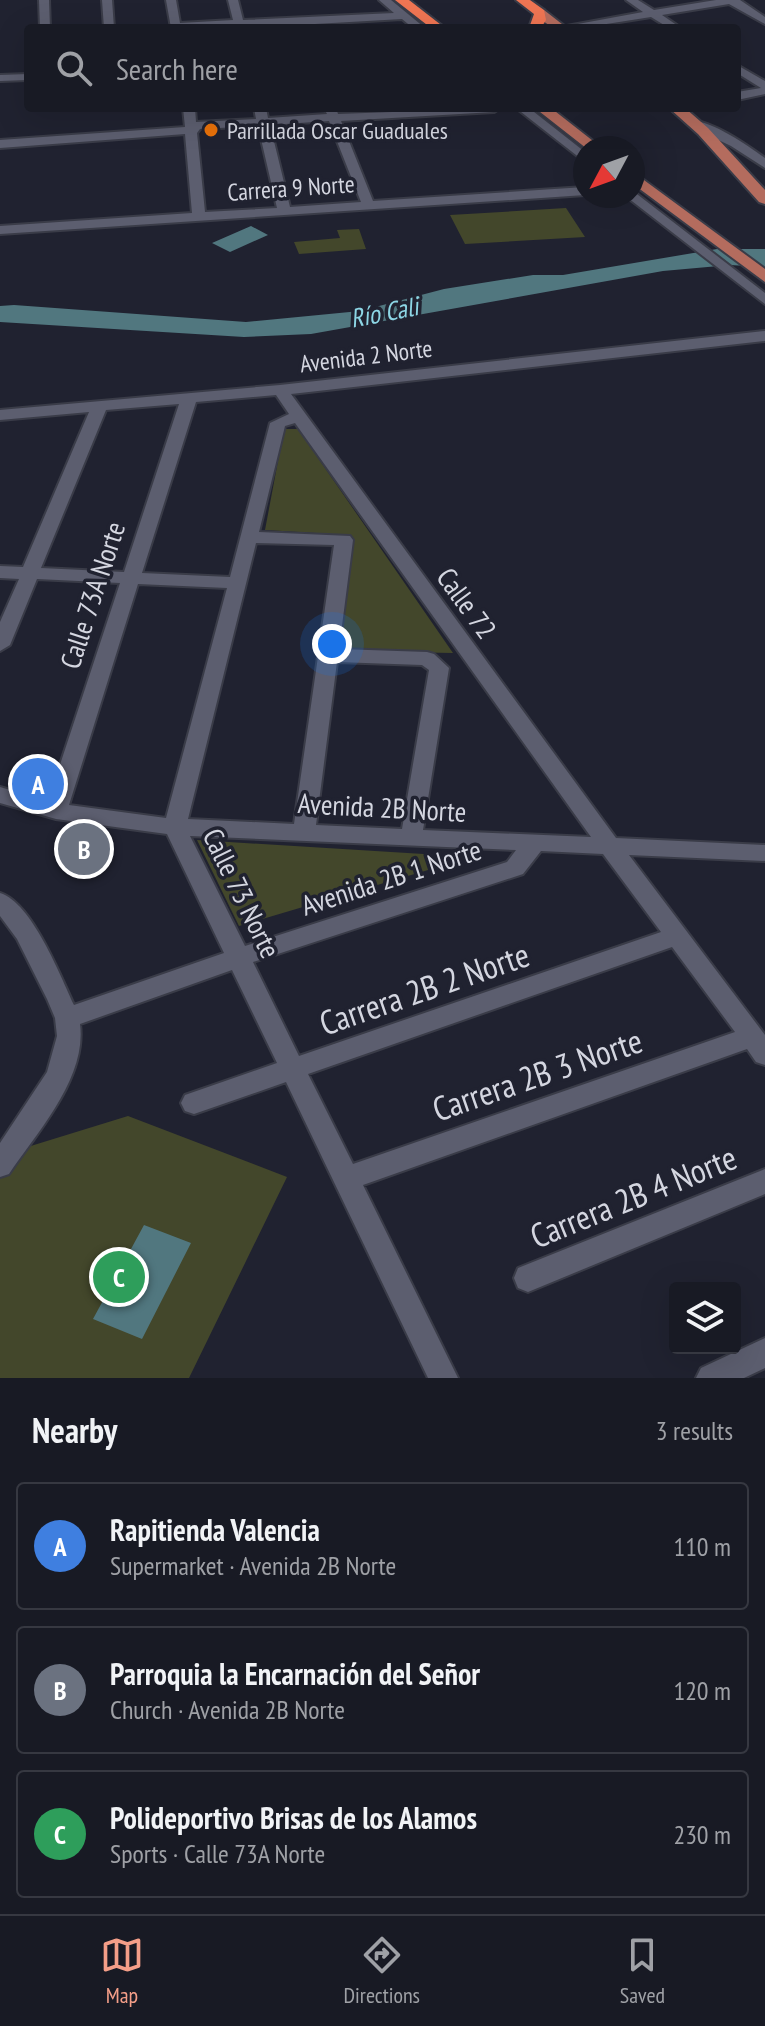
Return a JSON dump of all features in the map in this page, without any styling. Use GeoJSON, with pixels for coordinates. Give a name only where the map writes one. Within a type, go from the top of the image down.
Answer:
{"type":"FeatureCollection","features":[{"type":"Feature","properties":{"kind":"highway"},"geometry":{"type":"LineString","coordinates":[[401,0],[434,24]]}},
{"type":"Feature","properties":{"kind":"highway"},"geometry":{"type":"LineString","coordinates":[[522,0],[540,13],[538,24]]}},
{"type":"Feature","properties":{"kind":"main road"},"geometry":{"type":"LineString","coordinates":[[540,13],[555,24]]}},
{"type":"Feature","properties":{"kind":"main road"},"geometry":{"type":"LineString","coordinates":[[547,112],[579,136]]}},
{"type":"Feature","properties":{"kind":"main road"},"geometry":{"type":"LineString","coordinates":[[681,112],[699,127],[765,199]]}},
{"type":"Feature","properties":{"kind":"main road"},"geometry":{"type":"LineString","coordinates":[[645,186],[717,242],[762,290]]}},
{"type":"Feature","properties":{"kind":"street"},"geometry":{"type":"LineString","coordinates":[[44,0],[45,24]]}},
{"type":"Feature","properties":{"kind":"street"},"geometry":{"type":"LineString","coordinates":[[107,0],[109,24]]}},
{"type":"Feature","properties":{"kind":"street"},"geometry":{"type":"LineString","coordinates":[[171,0],[175,24]]}},
{"type":"Feature","properties":{"kind":"street"},"geometry":{"type":"LineString","coordinates":[[233,0],[239,24]]}},
{"type":"Feature","properties":{"kind":"street"},"geometry":{"type":"LineString","coordinates":[[384,0],[415,24]]}},
{"type":"Feature","properties":{"kind":"street"},"geometry":{"type":"LineString","coordinates":[[631,0],[670,24]]}},
{"type":"Feature","properties":{"kind":"street"},"geometry":{"type":"LineString","coordinates":[[585,24],[732,0],[765,21]]}},
{"type":"Feature","properties":{"kind":"street"},"geometry":{"type":"LineString","coordinates":[[309,24],[376,22],[404,16]]}},
{"type":"Feature","properties":{"kind":"street"},"geometry":{"type":"LineString","coordinates":[[741,71],[765,89]]}},
{"type":"Feature","properties":{"kind":"street"},"geometry":{"type":"LineString","coordinates":[[0,78],[24,77]]}},
{"type":"Feature","properties":{"kind":"street"},"geometry":{"type":"LineString","coordinates":[[741,95],[765,89]]}},
{"type":"Feature","properties":{"kind":"street"},"geometry":{"type":"LineString","coordinates":[[190,112],[199,216]]}},
{"type":"Feature","properties":{"kind":"street"},"geometry":{"type":"LineString","coordinates":[[0,144],[193,128],[261,114],[331,112],[368,204]]}},
{"type":"Feature","properties":{"kind":"street"},"geometry":{"type":"LineString","coordinates":[[527,112],[573,148]]}},
{"type":"Feature","properties":{"kind":"street"},"geometry":{"type":"LineString","coordinates":[[261,114],[284,209]]}},
{"type":"Feature","properties":{"kind":"street"},"geometry":{"type":"LineString","coordinates":[[699,127],[735,143],[765,164]]}},
{"type":"Feature","properties":{"kind":"street","name":"Carrera 9 Norte"},"geometry":{"type":"LineString","coordinates":[[0,230],[573,192]]}},
{"type":"Feature","properties":{"kind":"street"},"geometry":{"type":"LineString","coordinates":[[645,205],[693,244],[762,290]]}},
{"type":"Feature","properties":{"kind":"street","name":"Avenida 2 Norte"},"geometry":{"type":"LineString","coordinates":[[0,415],[280,390],[765,334]]}},
{"type":"Feature","properties":{"kind":"street","name":"Calle 72"},"geometry":{"type":"LineString","coordinates":[[280,390],[296,417],[610,847],[759,1045]]}},
{"type":"Feature","properties":{"kind":"street","name":"Calle 73A Norte"},"geometry":{"type":"LineString","coordinates":[[56,811],[189,398]]}},
{"type":"Feature","properties":{"kind":"street"},"geometry":{"type":"LineString","coordinates":[[0,645],[100,406]]}},
{"type":"Feature","properties":{"kind":"street","name":"Calle 73 Norte"},"geometry":{"type":"LineString","coordinates":[[296,417],[278,423],[175,827],[443,1378]]}},
{"type":"Feature","properties":{"kind":"street"},"geometry":{"type":"LineString","coordinates":[[249,537],[344,540],[304,833]]}},
{"type":"Feature","properties":{"kind":"street"},"geometry":{"type":"LineString","coordinates":[[0,572],[238,583]]}},
{"type":"Feature","properties":{"kind":"street"},"geometry":{"type":"LineString","coordinates":[[329,655],[427,659],[439,668],[411,838]]}},
{"type":"Feature","properties":{"kind":"street","name":"Avenida 2B Norte"},"geometry":{"type":"LineString","coordinates":[[0,795],[56,811],[175,827],[765,853]]}},
{"type":"Feature","properties":{"kind":"street","name":"Avenida 2B 1 Norte"},"geometry":{"type":"LineString","coordinates":[[67,1018],[237,958],[515,868],[534,844]]}},
{"type":"Feature","properties":{"kind":"street"},"geometry":{"type":"LineString","coordinates":[[0,902],[21,922],[67,1018],[70,1039],[65,1061],[0,1165]]}},
{"type":"Feature","properties":{"kind":"street","name":"Carrera 2B 2 Norte"},"geometry":{"type":"LineString","coordinates":[[194,1103],[677,936]]}},
{"type":"Feature","properties":{"kind":"street","name":"Carrera 2B 3 Norte"},"geometry":{"type":"LineString","coordinates":[[346,1179],[759,1045]]}},
{"type":"Feature","properties":{"kind":"street","name":"Carrera 2B 4 Norte"},"geometry":{"type":"LineString","coordinates":[[528,1278],[765,1181]]}},
{"type":"Feature","properties":{"kind":"street"},"geometry":{"type":"LineString","coordinates":[[711,1378],[765,1353]]}},
{"type":"Feature","properties":{"kind":"shaded area"},"geometry":{"type":"Polygon","coordinates":[[[566,208],[585,237],[465,244],[450,215],[566,208]]]}},
{"type":"Feature","properties":{"kind":"shaded area"},"geometry":{"type":"Polygon","coordinates":[[[359,229],[366,249],[299,254],[294,242],[340,238],[337,230],[359,229]]]}},
{"type":"Feature","properties":{"kind":"shaded area"},"geometry":{"type":"Polygon","coordinates":[[[284,429],[298,429],[453,653],[340,651],[349,535],[265,530],[284,429]]]}},
{"type":"Feature","properties":{"kind":"shaded area"},"geometry":{"type":"Polygon","coordinates":[[[197,840],[472,857],[239,926],[197,840]]]}},
{"type":"Feature","properties":{"kind":"shaded area"},"geometry":{"type":"Polygon","coordinates":[[[128,1116],[287,1177],[189,1378],[0,1378],[0,1165],[8,1153],[128,1116]]]}},
{"type":"Feature","properties":{"kind":"water"},"geometry":{"type":"Polygon","coordinates":[[[251,226],[268,235],[230,252],[212,243],[251,226]]]}},
{"type":"Feature","properties":{"kind":"water","name":"Río Cali"},"geometry":{"type":"Polygon","coordinates":[[[717,249],[765,249],[765,267],[730,265],[663,271],[311,334],[244,337],[0,322],[0,306],[14,305],[246,322],[360,311],[444,289],[533,275],[563,275],[717,249]]]}},
{"type":"Feature","properties":{"kind":"water"},"geometry":{"type":"Polygon","coordinates":[[[144,1225],[191,1243],[142,1339],[93,1319],[144,1225]]]}},
{"type":"Feature","properties":{"kind":"place","name":"Parrillada Oscar Guaduales"},"geometry":{"type":"Point","coordinates":[211,130]}},
{"type":"Feature","properties":{"kind":"place","name":"Rapitienda Valencia"},"geometry":{"type":"Point","coordinates":[38,784]}},
{"type":"Feature","properties":{"kind":"place","name":"Parroquia la Encarnación del Señor"},"geometry":{"type":"Point","coordinates":[84,849]}},
{"type":"Feature","properties":{"kind":"place","name":"Polideportivo Brisas de los Alamos"},"geometry":{"type":"Point","coordinates":[119,1277]}}]}
